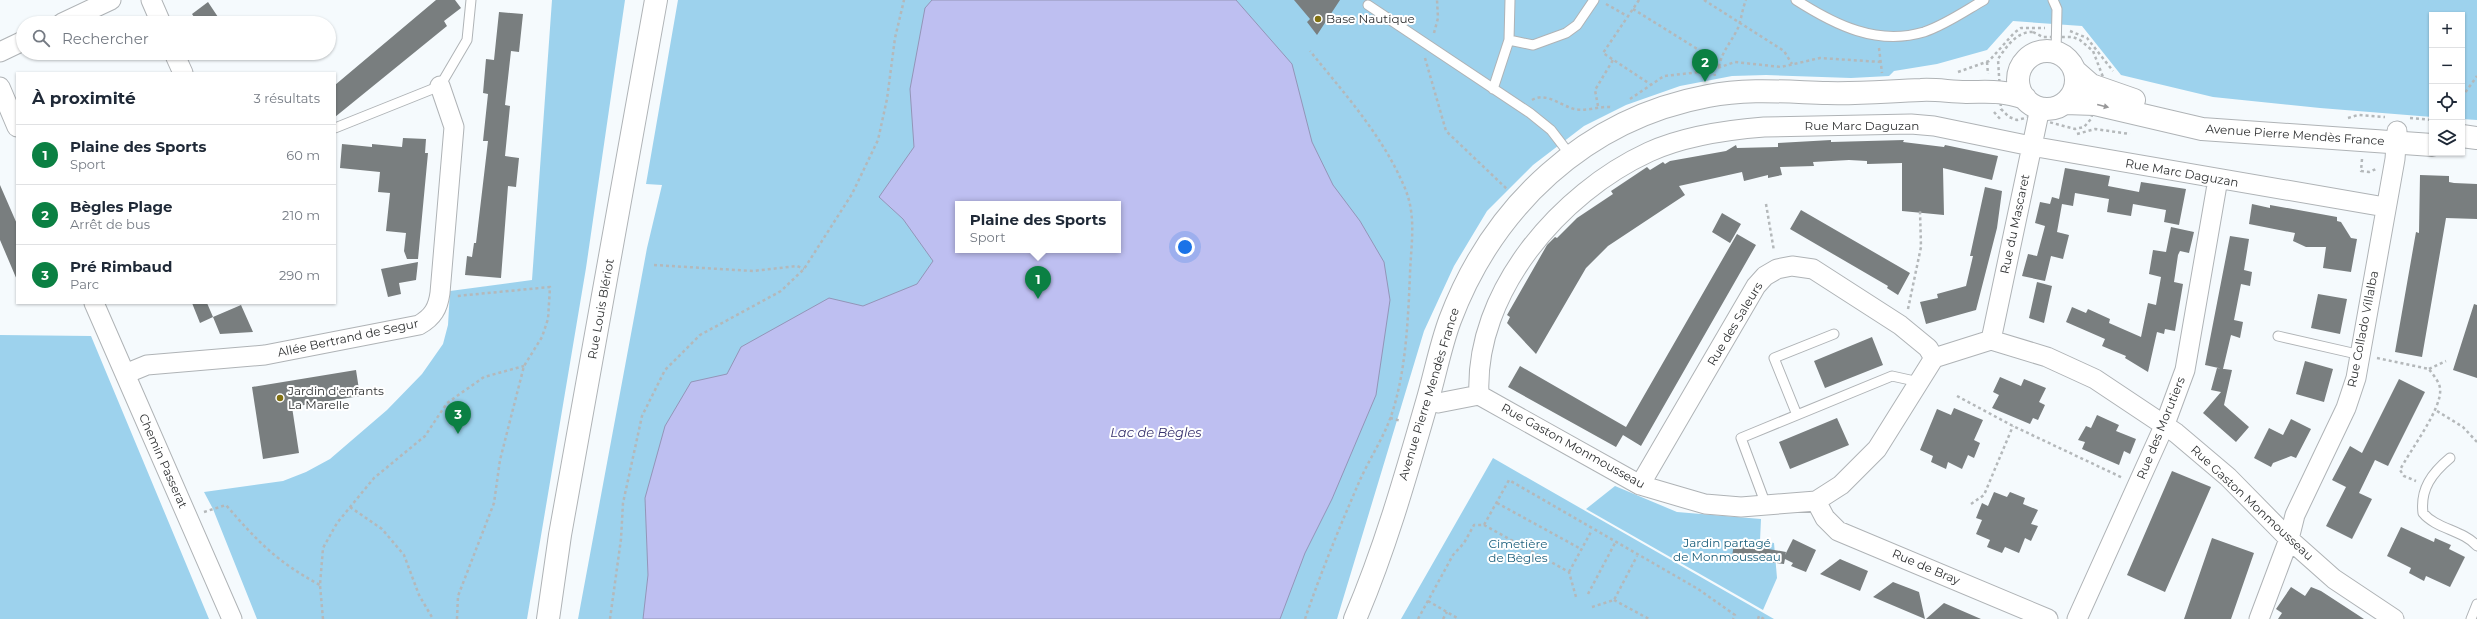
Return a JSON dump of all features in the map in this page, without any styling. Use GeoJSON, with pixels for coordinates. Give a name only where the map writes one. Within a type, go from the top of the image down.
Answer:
{"type":"FeatureCollection","features":[{"type":"Feature","properties":{"kind":"street"},"geometry":{"type":"LineString","coordinates":[[77,16],[111,0]]}},
{"type":"Feature","properties":{"kind":"street"},"geometry":{"type":"LineString","coordinates":[[151,0],[158,16]]}},
{"type":"Feature","properties":{"kind":"street","name":"Rue Louis Blériot"},"geometry":{"type":"LineString","coordinates":[[548,619],[560,535],[656,0]]}},
{"type":"Feature","properties":{"kind":"street"},"geometry":{"type":"LineString","coordinates":[[2057,39],[2064,56],[2075,71],[2075,90],[2065,103],[2053,108],[2035,108],[2020,90],[2018,81],[2023,63],[2057,39]]}},
{"type":"Feature","properties":{"kind":"street"},"geometry":{"type":"LineString","coordinates":[[0,52],[16,44]]}},
{"type":"Feature","properties":{"kind":"street"},"geometry":{"type":"LineString","coordinates":[[177,60],[183,72]]}},
{"type":"Feature","properties":{"kind":"street","name":"Avenue Pierre Mendès France"},"geometry":{"type":"LineString","coordinates":[[1998,83],[2023,63]]}},
{"type":"Feature","properties":{"kind":"street","name":"Avenue Pierre Mendès France"},"geometry":{"type":"LineString","coordinates":[[2075,71],[2084,80],[2104,90],[2151,105],[2224,120],[2397,127],[2429,126]]}},
{"type":"Feature","properties":{"kind":"street","name":"Avenue Pierre Mendès France"},"geometry":{"type":"LineString","coordinates":[[1355,619],[1372,579],[1428,400],[1438,356],[1462,291],[1488,242],[1520,202],[1544,178],[1598,138],[1634,120],[1676,104],[1708,96],[1755,91],[1885,93],[1922,90],[1965,79],[1998,83],[2035,108]]}},
{"type":"Feature","properties":{"kind":"street","name":"Allée Bertrand de Segur"},"geometry":{"type":"LineString","coordinates":[[125,374],[146,365],[265,355],[419,325],[430,319],[439,299],[454,127],[440,86]]}},
{"type":"Feature","properties":{"kind":"street"},"geometry":{"type":"LineString","coordinates":[[0,88],[16,125]]}},
{"type":"Feature","properties":{"kind":"street","name":"Avenue Pierre Mendès France"},"geometry":{"type":"LineString","coordinates":[[2065,103],[2104,90]]}},
{"type":"Feature","properties":{"kind":"street","name":"Rue du Mascaret"},"geometry":{"type":"LineString","coordinates":[[1991,340],[2031,146],[2035,108]]}},
{"type":"Feature","properties":{"kind":"street","name":"Rue Marc Daguzan"},"geometry":{"type":"LineString","coordinates":[[1479,395],[1481,351],[1492,319],[1510,278],[1546,227],[1590,187],[1616,169],[1650,151],[1699,136],[1740,128],[1880,125],[1934,126],[2031,146],[2385,207]]}},
{"type":"Feature","properties":{"kind":"street","name":"Avenue Pierre Mendès France"},"geometry":{"type":"LineString","coordinates":[[2397,127],[2429,143]]}},
{"type":"Feature","properties":{"kind":"street","name":"Rue Collado Villalba"},"geometry":{"type":"LineString","coordinates":[[2289,539],[2295,515],[2346,408],[2361,355],[2397,127]]}},
{"type":"Feature","properties":{"kind":"street"},"geometry":{"type":"LineString","coordinates":[[2465,136],[2477,138]]}},
{"type":"Feature","properties":{"kind":"street"},"geometry":{"type":"LineString","coordinates":[[2465,145],[2477,144]]}},
{"type":"Feature","properties":{"kind":"street","name":"Rue des Morutiers"},"geometry":{"type":"LineString","coordinates":[[2077,619],[2165,424],[2185,370],[2218,179]]}},
{"type":"Feature","properties":{"kind":"street","name":"Rue des Saleurs"},"geometry":{"type":"LineString","coordinates":[[1640,485],[1756,286],[1765,276],[1777,269],[1792,266],[1813,269],[1900,325],[1928,348],[1934,358]]}},
{"type":"Feature","properties":{"kind":"street","name":"Chemin Passerat"},"geometry":{"type":"LineString","coordinates":[[94,304],[232,619]]}},
{"type":"Feature","properties":{"kind":"street"},"geometry":{"type":"LineString","coordinates":[[1934,358],[1991,340]]}},
{"type":"Feature","properties":{"kind":"street","name":"Rue Gaston Monmousseau"},"geometry":{"type":"LineString","coordinates":[[1991,340],[2047,357],[2095,378],[2165,424],[2228,478],[2289,539],[2334,579],[2394,619]]}},
{"type":"Feature","properties":{"kind":"street","name":"Rue Gaston Monmousseau"},"geometry":{"type":"LineString","coordinates":[[1479,395],[1640,485],[1705,504],[1741,507],[1816,501],[1841,485],[1877,449],[1934,358]]}},
{"type":"Feature","properties":{"kind":"street"},"geometry":{"type":"LineString","coordinates":[[1428,400],[1438,402],[1479,395]]}},
{"type":"Feature","properties":{"kind":"street","name":"Rue de Bray"},"geometry":{"type":"LineString","coordinates":[[1816,501],[1825,518],[1838,530],[2048,619]]}},
{"type":"Feature","properties":{"kind":"street"},"geometry":{"type":"LineString","coordinates":[[2260,619],[2289,539]]}},
{"type":"Feature","properties":{"kind":"street","name":"Avenue Pierre Mendès France"},"geometry":{"type":"LineString","coordinates":[[1364,619],[1372,579]]}},
{"type":"Feature","properties":{"kind":"lane"},"geometry":{"type":"LineString","coordinates":[[336,128],[440,86],[467,40],[471,0]]}},
{"type":"Feature","properties":{"kind":"lane"},"geometry":{"type":"LineString","coordinates":[[1493,89],[1509,40],[1510,0]]}},
{"type":"Feature","properties":{"kind":"lane"},"geometry":{"type":"LineString","coordinates":[[1509,40],[1532,45],[1566,33],[1577,25],[1594,0]]}},
{"type":"Feature","properties":{"kind":"lane"},"geometry":{"type":"LineString","coordinates":[[1796,0],[1826,19],[1846,28],[1880,36],[1907,36],[1925,32],[1984,0]]}},
{"type":"Feature","properties":{"kind":"lane"},"geometry":{"type":"LineString","coordinates":[[2053,0],[2056,9],[2057,39]]}},
{"type":"Feature","properties":{"kind":"lane"},"geometry":{"type":"LineString","coordinates":[[1368,5],[1523,108],[1551,130],[1572,157]]}},
{"type":"Feature","properties":{"kind":"lane"},"geometry":{"type":"LineString","coordinates":[[1797,415],[1774,358],[1834,334]]}},
{"type":"Feature","properties":{"kind":"lane"},"geometry":{"type":"LineString","coordinates":[[2278,336],[2361,355]]}},
{"type":"Feature","properties":{"kind":"lane"},"geometry":{"type":"LineString","coordinates":[[1766,505],[1741,438],[1892,376],[1919,382]]}},
{"type":"Feature","properties":{"kind":"lane"},"geometry":{"type":"LineString","coordinates":[[2450,458],[2426,484],[2422,505],[2423,513],[2428,519],[2457,533],[2477,546]]}},
{"type":"Feature","properties":{"kind":"lane"},"geometry":{"type":"LineString","coordinates":[[2472,619],[2477,604]]}},
{"type":"Feature","properties":{"kind":"path"},"geometry":{"type":"LineString","coordinates":[[610,619],[621,539],[623,504],[642,416],[665,370],[700,335],[781,292],[804,269],[852,194],[878,140],[887,99],[895,38],[904,0]]}},
{"type":"Feature","properties":{"kind":"path"},"geometry":{"type":"LineString","coordinates":[[1437,0],[1438,18],[1425,60],[1446,131],[1520,202]]}},
{"type":"Feature","properties":{"kind":"path"},"geometry":{"type":"LineString","coordinates":[[1640,0],[1604,53],[1650,84]]}},
{"type":"Feature","properties":{"kind":"path"},"geometry":{"type":"LineString","coordinates":[[1704,0],[1784,51],[1792,64]]}},
{"type":"Feature","properties":{"kind":"path"},"geometry":{"type":"LineString","coordinates":[[1719,67],[1725,47],[1738,29],[1746,0]]}},
{"type":"Feature","properties":{"kind":"path"},"geometry":{"type":"LineString","coordinates":[[1604,3],[1628,16]]}},
{"type":"Feature","properties":{"kind":"path"},"geometry":{"type":"LineString","coordinates":[[1634,9],[1707,55],[1714,69]]}},
{"type":"Feature","properties":{"kind":"path"},"geometry":{"type":"LineString","coordinates":[[1950,76],[1990,61],[2014,33],[2021,28],[2057,39],[2075,32],[2087,38],[2104,90]]}},
{"type":"Feature","properties":{"kind":"path"},"geometry":{"type":"LineString","coordinates":[[2033,32],[2043,37],[2057,39],[2073,37],[2080,40],[2093,51],[2102,70],[2104,90],[2092,119],[2080,128],[2058,126],[2035,108],[2030,117],[2017,120],[2004,114],[2000,104],[1998,59],[2022,33],[2033,32]]}},
{"type":"Feature","properties":{"kind":"path"},"geometry":{"type":"LineString","coordinates":[[1880,36],[1881,62],[1885,93]]}},
{"type":"Feature","properties":{"kind":"path"},"geometry":{"type":"LineString","coordinates":[[1305,619],[1323,566],[1390,418],[1408,327],[1410,273],[1414,234],[1412,208],[1405,186],[1388,153],[1310,51]]}},
{"type":"Feature","properties":{"kind":"path"},"geometry":{"type":"LineString","coordinates":[[1625,103],[1650,84],[1664,76],[1714,69],[1735,62],[1746,61],[1769,66],[1792,64],[1820,58],[1881,62]]}},
{"type":"Feature","properties":{"kind":"path"},"geometry":{"type":"LineString","coordinates":[[1598,106],[1595,90],[1613,60]]}},
{"type":"Feature","properties":{"kind":"path"},"geometry":{"type":"LineString","coordinates":[[2465,93],[2477,76]]}},
{"type":"Feature","properties":{"kind":"path"},"geometry":{"type":"LineString","coordinates":[[1523,108],[1536,98],[1542,97],[1580,110],[1598,106],[1613,107]]}},
{"type":"Feature","properties":{"kind":"path"},"geometry":{"type":"LineString","coordinates":[[2342,119],[2358,115],[2397,127],[2429,126]]}},
{"type":"Feature","properties":{"kind":"path"},"geometry":{"type":"LineString","coordinates":[[1766,204],[1777,269]]}},
{"type":"Feature","properties":{"kind":"path"},"geometry":{"type":"LineString","coordinates":[[1900,325],[1906,314],[1917,275],[1921,247],[1920,211]]}},
{"type":"Feature","properties":{"kind":"path"},"geometry":{"type":"LineString","coordinates":[[654,265],[753,271],[797,266],[804,269]]}},
{"type":"Feature","properties":{"kind":"path"},"geometry":{"type":"LineString","coordinates":[[439,299],[550,287],[548,319],[542,337],[524,366],[500,460],[494,503],[458,596],[457,619]]}},
{"type":"Feature","properties":{"kind":"path"},"geometry":{"type":"LineString","coordinates":[[2361,355],[2429,370],[2446,361]]}},
{"type":"Feature","properties":{"kind":"path"},"geometry":{"type":"LineString","coordinates":[[323,619],[320,585],[323,548],[337,523],[374,478],[425,436],[447,403],[484,377],[524,366]]}},
{"type":"Feature","properties":{"kind":"path"},"geometry":{"type":"LineString","coordinates":[[2426,484],[2404,476],[2400,470],[2417,438],[2437,411],[2440,388],[2429,370]]}},
{"type":"Feature","properties":{"kind":"path"},"geometry":{"type":"LineString","coordinates":[[1956,396],[2013,426],[2138,485]]}},
{"type":"Feature","properties":{"kind":"path"},"geometry":{"type":"LineString","coordinates":[[2437,411],[2463,427],[2477,442]]}},
{"type":"Feature","properties":{"kind":"path"},"geometry":{"type":"LineString","coordinates":[[1390,418],[1405,422]]}},
{"type":"Feature","properties":{"kind":"path"},"geometry":{"type":"LineString","coordinates":[[1971,504],[1984,495],[2013,426]]}},
{"type":"Feature","properties":{"kind":"path"},"geometry":{"type":"LineString","coordinates":[[1484,525],[1509,480],[1637,556],[1698,589],[1735,615],[1733,619]]}},
{"type":"Feature","properties":{"kind":"path"},"geometry":{"type":"LineString","coordinates":[[1497,503],[1581,549]]}},
{"type":"Feature","properties":{"kind":"path"},"geometry":{"type":"LineString","coordinates":[[188,517],[226,505],[258,542],[290,569],[320,585]]}},
{"type":"Feature","properties":{"kind":"path"},"geometry":{"type":"LineString","coordinates":[[350,507],[382,529],[404,555],[419,595],[433,619]]}},
{"type":"Feature","properties":{"kind":"path"},"geometry":{"type":"LineString","coordinates":[[1418,619],[1453,555],[1464,543],[1474,525],[1484,525],[1569,572]]}},
{"type":"Feature","properties":{"kind":"path"},"geometry":{"type":"LineString","coordinates":[[1576,597],[1569,572],[1592,530]]}},
{"type":"Feature","properties":{"kind":"path"},"geometry":{"type":"LineString","coordinates":[[1588,594],[1615,543]]}},
{"type":"Feature","properties":{"kind":"path"},"geometry":{"type":"LineString","coordinates":[[1592,607],[1614,600],[1637,556]]}},
{"type":"Feature","properties":{"kind":"path"},"geometry":{"type":"LineString","coordinates":[[1614,600],[1648,619]]}},
{"type":"Feature","properties":{"kind":"path"},"geometry":{"type":"LineString","coordinates":[[1428,601],[1459,619]]}},
{"type":"Feature","properties":{"kind":"path"},"geometry":{"type":"LineString","coordinates":[[1443,619],[1447,612]]}},
{"type":"Feature","properties":{"kind":"path"},"geometry":{"type":"LineString","coordinates":[[1758,619],[1759,616],[1764,619]]}},
{"type":"Feature","properties":{"kind":"green space"},"geometry":{"type":"Polygon","coordinates":[[[552,0],[625,0],[586,268],[527,619],[257,619],[213,509],[204,492],[283,481],[306,472],[330,459],[387,410],[422,374],[443,344],[448,325],[450,291],[532,280],[552,0]]]}},
{"type":"Feature","properties":{"kind":"green space"},"geometry":{"type":"Polygon","coordinates":[[[678,0],[2477,0],[2477,120],[2465,119],[2465,12],[2429,12],[2429,117],[2320,108],[2213,97],[2121,75],[2082,26],[2013,21],[1987,50],[1937,64],[1894,71],[1889,76],[1851,78],[1766,75],[1732,76],[1680,86],[1626,105],[1584,126],[1533,165],[1487,211],[1454,266],[1424,331],[1337,619],[578,619],[647,248],[662,185],[646,184],[678,0]]]}},
{"type":"Feature","properties":{"kind":"green space"},"geometry":{"type":"Polygon","coordinates":[[[0,335],[91,336],[209,619],[0,619],[0,335]]]}},
{"type":"Feature","properties":{"kind":"green space","name":"Cimetière de Bègles"},"geometry":{"type":"Polygon","coordinates":[[[1493,458],[1774,619],[1401,619],[1493,458]]]}},
{"type":"Feature","properties":{"kind":"green space","name":"Jardin partagé de Monmousseau"},"geometry":{"type":"Polygon","coordinates":[[[1615,486],[1677,512],[1761,519],[1760,541],[1774,543],[1777,578],[1763,610],[1586,509],[1615,486]]]}},
{"type":"Feature","properties":{"kind":"water","name":"Lac de Bègles"},"geometry":{"type":"Polygon","coordinates":[[[932,0],[1236,0],[1292,64],[1312,142],[1333,185],[1360,221],[1384,262],[1390,300],[1376,395],[1332,499],[1305,553],[1280,619],[643,619],[648,575],[645,498],[665,426],[691,382],[727,374],[741,347],[829,298],[863,306],[917,284],[933,261],[903,219],[879,197],[914,147],[910,89],[925,8],[932,0]]]}},
{"type":"Feature","properties":{"kind":"building"},"geometry":{"type":"Polygon","coordinates":[[[436,0],[455,0],[461,8],[444,21],[447,26],[336,116],[336,84],[436,0]]]}},
{"type":"Feature","properties":{"kind":"building","name":"Base Nautique"},"geometry":{"type":"Polygon","coordinates":[[[1294,0],[1340,0],[1317,35],[1307,22],[1310,19],[1294,0]]]}},
{"type":"Feature","properties":{"kind":"building"},"geometry":{"type":"Polygon","coordinates":[[[208,2],[217,16],[193,16],[192,14],[208,2]]]}},
{"type":"Feature","properties":{"kind":"building"},"geometry":{"type":"Polygon","coordinates":[[[499,12],[523,14],[519,52],[511,51],[505,105],[510,106],[505,156],[519,158],[516,187],[508,186],[501,278],[465,275],[467,256],[472,257],[474,243],[476,243],[488,141],[483,141],[488,94],[483,93],[486,59],[494,60],[499,12]]]}},
{"type":"Feature","properties":{"kind":"building"},"geometry":{"type":"Polygon","coordinates":[[[403,138],[426,139],[425,153],[428,153],[418,259],[407,259],[404,251],[406,233],[386,231],[390,193],[378,192],[380,172],[340,168],[342,144],[372,147],[372,144],[402,147],[403,138]]]}},
{"type":"Feature","properties":{"kind":"building"},"geometry":{"type":"Polygon","coordinates":[[[1831,140],[1831,142],[1904,140],[1903,142],[1944,147],[1945,145],[1998,156],[1992,180],[1943,168],[1944,215],[1902,211],[1902,163],[1867,164],[1867,161],[1849,160],[1813,162],[1814,166],[1780,167],[1782,175],[1768,178],[1768,175],[1744,181],[1742,172],[1679,186],[1685,195],[1608,246],[1586,268],[1536,354],[1507,323],[1510,317],[1507,315],[1547,245],[1555,237],[1557,238],[1577,218],[1613,194],[1611,191],[1647,167],[1650,170],[1663,162],[1665,164],[1670,161],[1726,151],[1736,145],[1737,148],[1778,147],[1778,143],[1831,140]]]}},
{"type":"Feature","properties":{"kind":"building"},"geometry":{"type":"Polygon","coordinates":[[[2065,168],[2110,176],[2108,186],[2139,192],[2141,182],[2186,189],[2179,225],[2164,222],[2166,210],[2133,204],[2131,216],[2107,212],[2109,199],[2075,193],[2073,206],[2062,204],[2057,232],[2069,235],[2063,259],[2051,256],[2045,281],[2022,276],[2028,254],[2037,256],[2045,226],[2035,223],[2040,202],[2050,204],[2052,197],[2059,199],[2065,168]]]}},
{"type":"Feature","properties":{"kind":"building"},"geometry":{"type":"Polygon","coordinates":[[[2420,175],[2449,176],[2449,182],[2477,184],[2477,219],[2446,218],[2422,357],[2395,352],[2416,232],[2419,233],[2420,175]]]}},
{"type":"Feature","properties":{"kind":"building"},"geometry":{"type":"Polygon","coordinates":[[[0,185],[16,222],[16,278],[0,240],[0,185]]]}},
{"type":"Feature","properties":{"kind":"building"},"geometry":{"type":"Polygon","coordinates":[[[1985,187],[2002,191],[1997,228],[1976,310],[1926,324],[1920,302],[1938,298],[1937,294],[1966,286],[1973,256],[1970,256],[1985,187]]]}},
{"type":"Feature","properties":{"kind":"building"},"geometry":{"type":"Polygon","coordinates":[[[2252,204],[2270,208],[2270,205],[2337,217],[2337,221],[2341,222],[2351,238],[2357,239],[2351,272],[2323,268],[2326,247],[2306,247],[2293,241],[2295,233],[2249,224],[2252,204]]]}},
{"type":"Feature","properties":{"kind":"building"},"geometry":{"type":"Polygon","coordinates":[[[1801,210],[1910,273],[1898,295],[1887,288],[1888,286],[1790,229],[1801,210]]]}},
{"type":"Feature","properties":{"kind":"building"},"geometry":{"type":"Polygon","coordinates":[[[1722,213],[1741,224],[1730,243],[1712,232],[1722,213]]]}},
{"type":"Feature","properties":{"kind":"building"},"geometry":{"type":"Polygon","coordinates":[[[2171,227],[2194,232],[2189,253],[2180,251],[2178,255],[2174,282],[2183,284],[2175,331],[2165,329],[2164,334],[2157,332],[2148,372],[2125,358],[2126,356],[2102,346],[2105,339],[2066,322],[2072,307],[2086,313],[2088,309],[2110,319],[2109,323],[2141,337],[2148,303],[2156,305],[2161,277],[2149,274],[2153,250],[2166,252],[2171,227]]]}},
{"type":"Feature","properties":{"kind":"building"},"geometry":{"type":"Polygon","coordinates":[[[1737,234],[1756,245],[1641,446],[1623,435],[1616,447],[1508,387],[1520,366],[1626,427],[1737,234]]]}},
{"type":"Feature","properties":{"kind":"building"},"geometry":{"type":"Polygon","coordinates":[[[2230,236],[2249,239],[2244,270],[2252,272],[2250,286],[2241,284],[2234,320],[2243,322],[2240,338],[2231,335],[2223,369],[2205,365],[2230,236]]]}},
{"type":"Feature","properties":{"kind":"building"},"geometry":{"type":"Polygon","coordinates":[[[418,262],[416,280],[399,283],[401,294],[388,297],[381,269],[418,262]]]}},
{"type":"Feature","properties":{"kind":"building"},"geometry":{"type":"Polygon","coordinates":[[[2037,282],[2052,286],[2044,323],[2029,318],[2037,282]]]}},
{"type":"Feature","properties":{"kind":"building"},"geometry":{"type":"Polygon","coordinates":[[[2318,294],[2347,299],[2340,334],[2311,328],[2318,294]]]}},
{"type":"Feature","properties":{"kind":"building"},"geometry":{"type":"Polygon","coordinates":[[[192,304],[207,304],[213,317],[200,323],[192,304]]]}},
{"type":"Feature","properties":{"kind":"building"},"geometry":{"type":"Polygon","coordinates":[[[2474,304],[2477,305],[2477,378],[2453,370],[2474,304]]]}},
{"type":"Feature","properties":{"kind":"building"},"geometry":{"type":"Polygon","coordinates":[[[241,305],[253,332],[220,334],[213,317],[241,305]]]}},
{"type":"Feature","properties":{"kind":"building"},"geometry":{"type":"Polygon","coordinates":[[[1872,337],[1883,365],[1825,388],[1814,361],[1872,337]]]}},
{"type":"Feature","properties":{"kind":"building"},"geometry":{"type":"Polygon","coordinates":[[[2305,361],[2333,369],[2324,402],[2296,394],[2305,361]]]}},
{"type":"Feature","properties":{"kind":"building"},"geometry":{"type":"Polygon","coordinates":[[[2217,368],[2232,370],[2224,405],[2249,427],[2236,442],[2203,413],[2221,392],[2211,390],[2217,368]]]}},
{"type":"Feature","properties":{"kind":"building"},"geometry":{"type":"Polygon","coordinates":[[[356,370],[360,396],[292,407],[299,453],[263,459],[252,387],[356,370]]]}},
{"type":"Feature","properties":{"kind":"building"},"geometry":{"type":"Polygon","coordinates":[[[2000,377],[2021,386],[2024,379],[2046,388],[2039,402],[2045,405],[2038,420],[2033,418],[2030,424],[1992,408],[1999,395],[1993,392],[2000,377]]]}},
{"type":"Feature","properties":{"kind":"building"},"geometry":{"type":"Polygon","coordinates":[[[2399,379],[2425,392],[2388,466],[2375,460],[2359,493],[2372,499],[2352,539],[2326,526],[2346,487],[2332,480],[2350,446],[2362,453],[2399,379]]]}},
{"type":"Feature","properties":{"kind":"building"},"geometry":{"type":"Polygon","coordinates":[[[1954,408],[1983,420],[1974,440],[1980,443],[1974,458],[1968,455],[1962,469],[1948,462],[1946,469],[1931,462],[1933,456],[1920,450],[1937,409],[1951,415],[1954,408]]]}},
{"type":"Feature","properties":{"kind":"building"},"geometry":{"type":"Polygon","coordinates":[[[2097,415],[2119,425],[2116,431],[2136,439],[2130,454],[2124,451],[2119,465],[2082,449],[2085,442],[2078,440],[2086,426],[2091,428],[2097,415]]]}},
{"type":"Feature","properties":{"kind":"building"},"geometry":{"type":"Polygon","coordinates":[[[1837,418],[1849,445],[1790,469],[1779,442],[1837,418]]]}},
{"type":"Feature","properties":{"kind":"building"},"geometry":{"type":"Polygon","coordinates":[[[2291,419],[2311,429],[2296,458],[2291,456],[2273,463],[2271,467],[2254,458],[2269,428],[2283,435],[2291,419]]]}},
{"type":"Feature","properties":{"kind":"building"},"geometry":{"type":"Polygon","coordinates":[[[2172,471],[2211,487],[2165,592],[2127,575],[2172,471]]]}},
{"type":"Feature","properties":{"kind":"building"},"geometry":{"type":"Polygon","coordinates":[[[1994,492],[2007,497],[2010,492],[2025,498],[2023,504],[2038,510],[2031,524],[2038,526],[2031,541],[2025,538],[2019,553],[2005,547],[2002,553],[1987,547],[1990,540],[1976,534],[1982,520],[1976,518],[1982,503],[1988,506],[1994,492]]]}},
{"type":"Feature","properties":{"kind":"building"},"geometry":{"type":"Polygon","coordinates":[[[2401,527],[2434,542],[2435,538],[2451,545],[2449,549],[2465,557],[2450,587],[2426,576],[2424,581],[2409,573],[2411,568],[2387,556],[2401,527]]]}},
{"type":"Feature","properties":{"kind":"building"},"geometry":{"type":"Polygon","coordinates":[[[2212,538],[2254,553],[2231,619],[2184,619],[2212,538]]]}},
{"type":"Feature","properties":{"kind":"building"},"geometry":{"type":"Polygon","coordinates":[[[1793,539],[1816,550],[1806,572],[1791,566],[1793,563],[1785,559],[1784,564],[1732,557],[1734,543],[1786,552],[1785,555],[1793,539]]]}},
{"type":"Feature","properties":{"kind":"building"},"geometry":{"type":"Polygon","coordinates":[[[1840,559],[1868,571],[1860,591],[1820,574],[1840,559]]]}},
{"type":"Feature","properties":{"kind":"building"},"geometry":{"type":"Polygon","coordinates":[[[1893,582],[1919,592],[1925,619],[1873,597],[1893,582]]]}},
{"type":"Feature","properties":{"kind":"building"},"geometry":{"type":"Polygon","coordinates":[[[2291,587],[2305,596],[2311,587],[2321,591],[2364,619],[2278,619],[2282,613],[2276,609],[2291,587]]]}},
{"type":"Feature","properties":{"kind":"building"},"geometry":{"type":"Polygon","coordinates":[[[1944,603],[1981,619],[1926,619],[1944,603]]]}},
{"type":"Feature","properties":{"kind":"place","name":"Base Nautique"},"geometry":{"type":"Point","coordinates":[1318,19]}},
{"type":"Feature","properties":{"kind":"place","name":"Bègles Plage"},"geometry":{"type":"Point","coordinates":[1705,82]}},
{"type":"Feature","properties":{"kind":"place","name":"Plaine des Sports"},"geometry":{"type":"Point","coordinates":[1038,299]}},
{"type":"Feature","properties":{"kind":"place","name":"Jardin d'enfants La Marelle"},"geometry":{"type":"Point","coordinates":[280,398]}},
{"type":"Feature","properties":{"kind":"place","name":"Pré Rimbaud"},"geometry":{"type":"Point","coordinates":[458,434]}}]}
